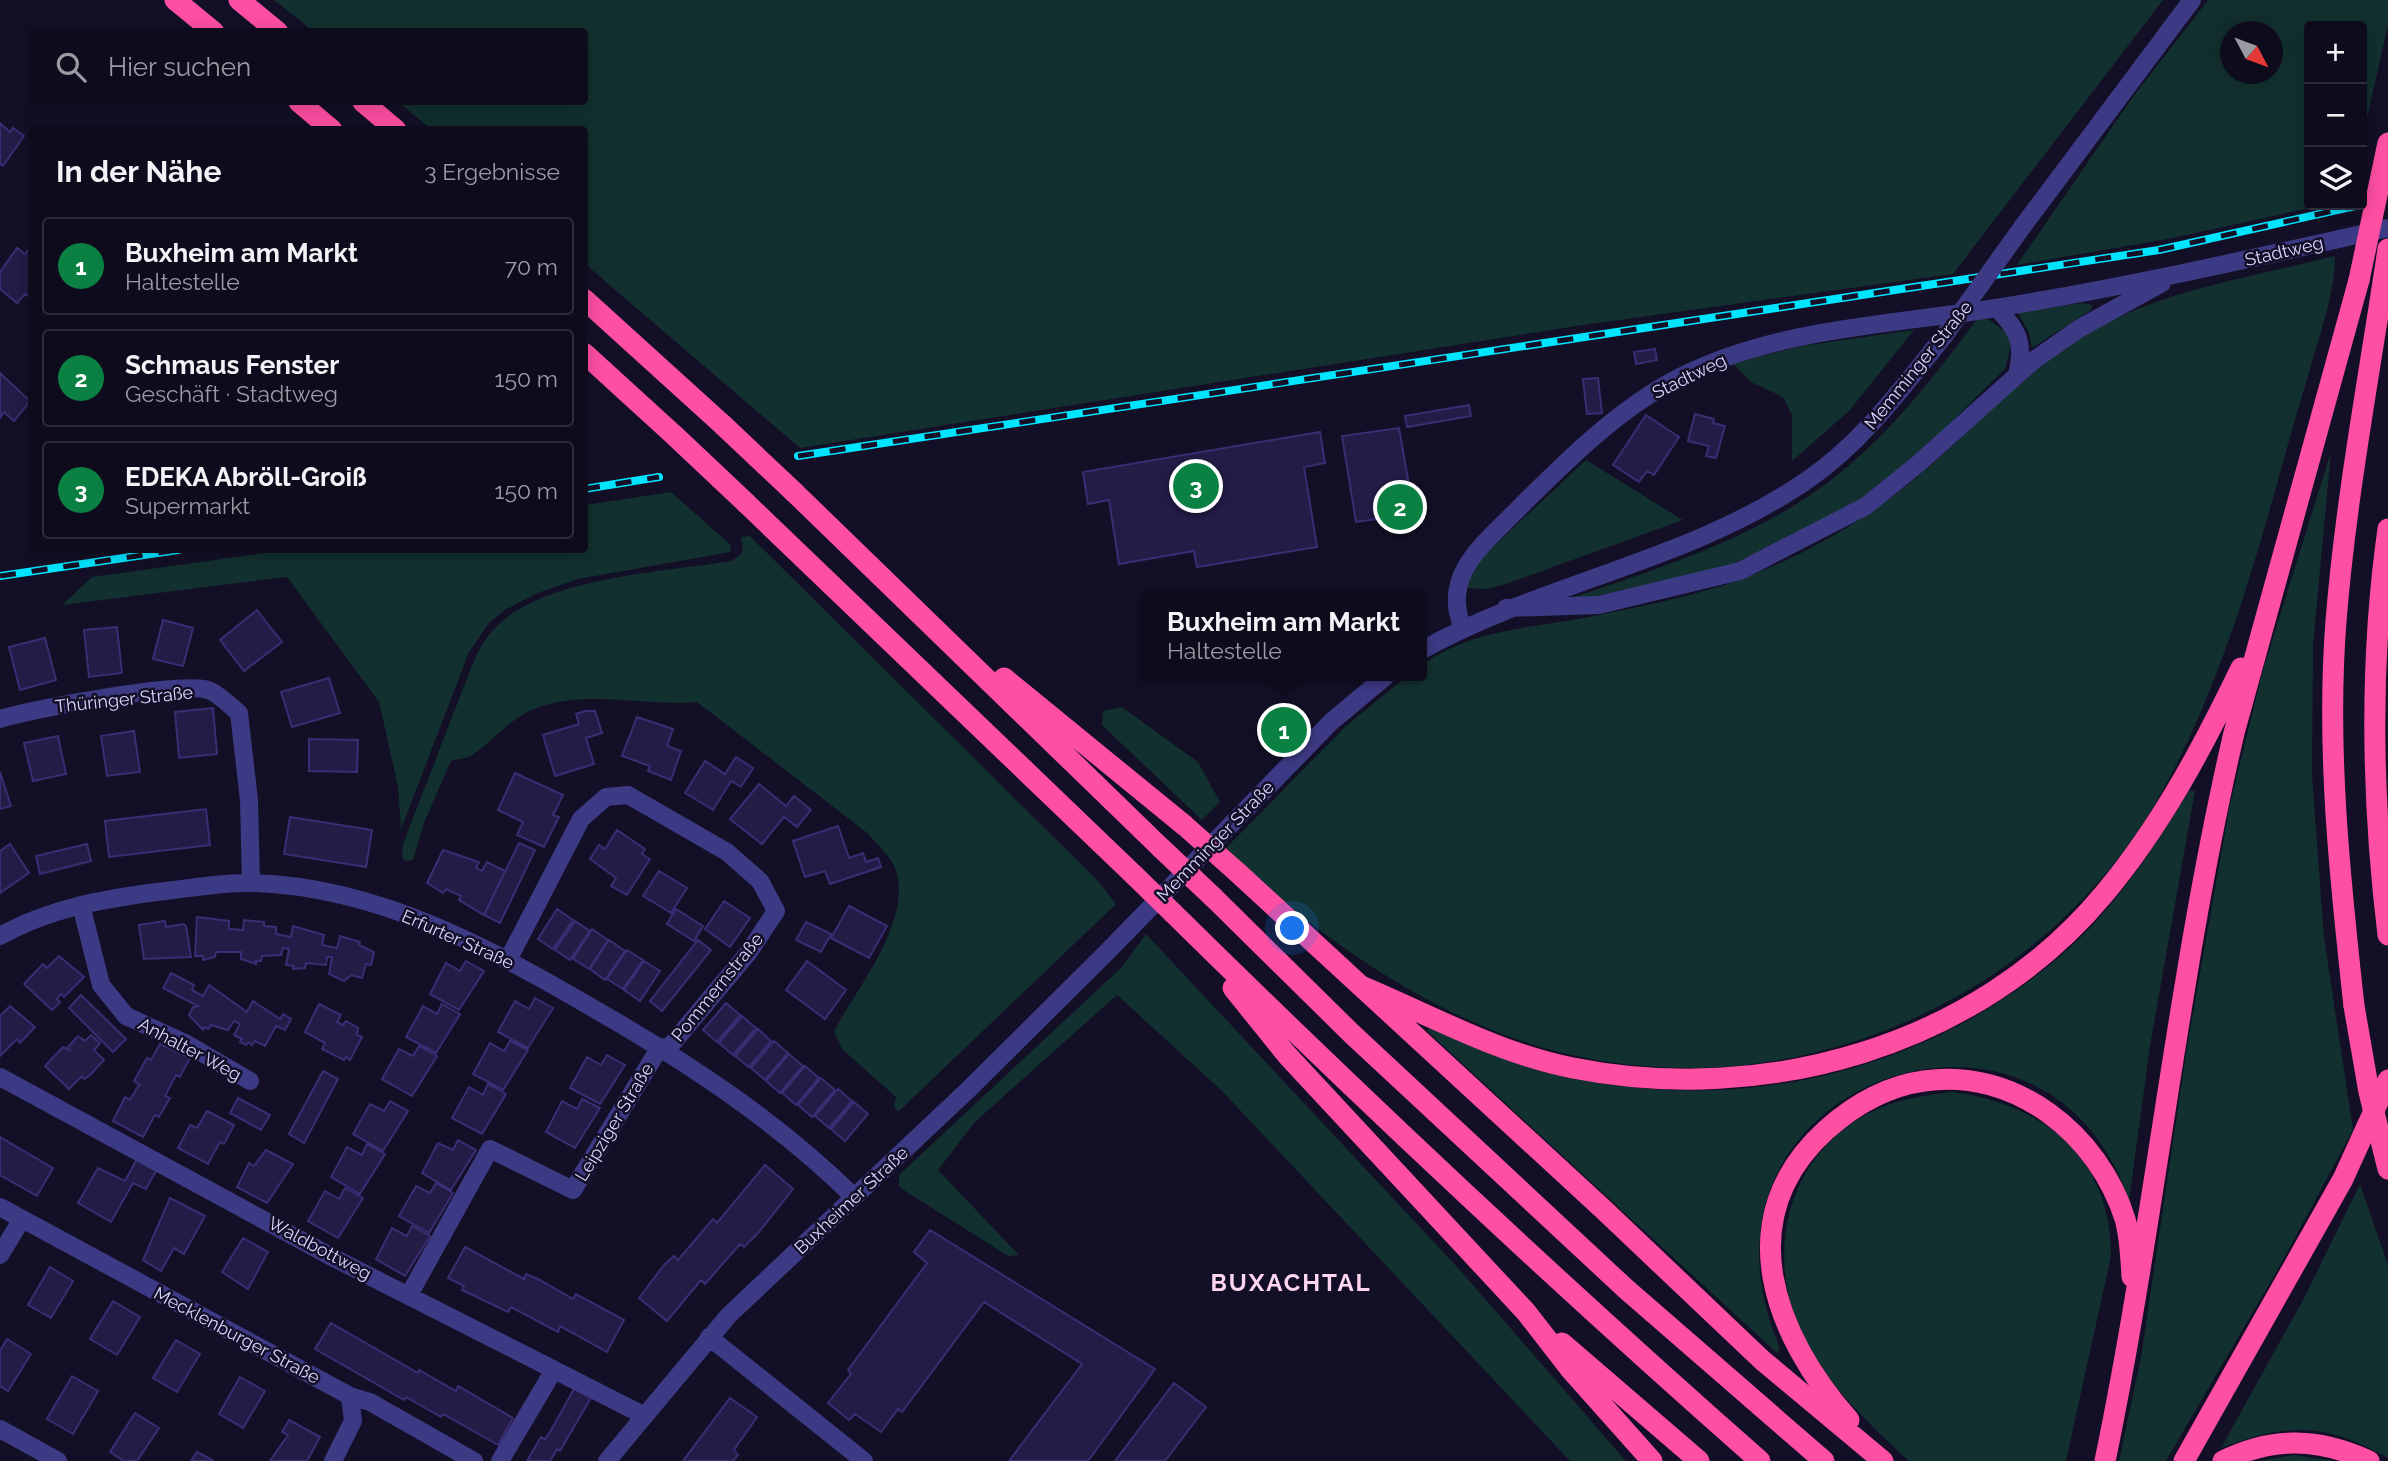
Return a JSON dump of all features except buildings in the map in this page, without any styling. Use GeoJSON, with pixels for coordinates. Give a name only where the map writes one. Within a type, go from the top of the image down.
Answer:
{"type":"FeatureCollection","features":[{"type":"Feature","properties":{"kind":"highway"},"geometry":{"type":"LineString","coordinates":[[175,0],[209,28]]}},
{"type":"Feature","properties":{"kind":"highway"},"geometry":{"type":"LineString","coordinates":[[239,0],[273,28]]}},
{"type":"Feature","properties":{"kind":"highway"},"geometry":{"type":"LineString","coordinates":[[303,105],[327,126]]}},
{"type":"Feature","properties":{"kind":"highway"},"geometry":{"type":"LineString","coordinates":[[367,105],[391,126]]}},
{"type":"Feature","properties":{"kind":"highway"},"geometry":{"type":"LineString","coordinates":[[2105,1461],[2134,1317],[2200,893],[2234,733],[2334,377],[2359,280],[2388,143]]}},
{"type":"Feature","properties":{"kind":"highway"},"geometry":{"type":"LineString","coordinates":[[2388,249],[2353,481],[2336,622],[2334,762],[2340,885],[2354,1006],[2388,1169]]}},
{"type":"Feature","properties":{"kind":"highway"},"geometry":{"type":"LineString","coordinates":[[588,303],[723,425],[934,625],[1352,1034],[1626,1289],[1824,1461]]}},
{"type":"Feature","properties":{"kind":"highway"},"geometry":{"type":"LineString","coordinates":[[588,357],[746,503],[1134,875],[1325,1063],[1576,1297],[1760,1461]]}},
{"type":"Feature","properties":{"kind":"highway"},"geometry":{"type":"LineString","coordinates":[[2388,529],[2376,681],[2378,852],[2388,935]]}},
{"type":"Feature","properties":{"kind":"highway"},"geometry":{"type":"LineString","coordinates":[[1362,986],[1531,1057],[1572,1068],[1661,1080],[1718,1080],[1766,1076],[1816,1067],[1889,1044],[1996,989],[2050,949],[2104,895],[2166,808],[2207,737],[2265,618]]}},
{"type":"Feature","properties":{"kind":"highway"},"geometry":{"type":"LineString","coordinates":[[934,625],[1071,730],[1184,825],[1362,986],[1762,1360],[1883,1461]]}},
{"type":"Feature","properties":{"kind":"highway"},"geometry":{"type":"LineString","coordinates":[[1173,913],[1287,1055],[1526,1311],[1571,1370],[1652,1461]]}},
{"type":"Feature","properties":{"kind":"highway"},"geometry":{"type":"LineString","coordinates":[[1889,1461],[1848,1418],[1803,1360],[1785,1324],[1773,1283],[1772,1230],[1786,1184],[1817,1138],[1860,1103],[1892,1089],[1924,1081],[1948,1080],[2007,1090],[2032,1101],[2074,1133],[2093,1154],[2125,1220],[2134,1317]]}},
{"type":"Feature","properties":{"kind":"highway"},"geometry":{"type":"LineString","coordinates":[[2184,1461],[2324,1214],[2370,1125],[2388,1080]]}},
{"type":"Feature","properties":{"kind":"highway"},"geometry":{"type":"LineString","coordinates":[[1526,1311],[1699,1461]]}},
{"type":"Feature","properties":{"kind":"highway"},"geometry":{"type":"LineString","coordinates":[[2223,1461],[2259,1446],[2296,1442],[2333,1446],[2369,1461]]}},
{"type":"Feature","properties":{"kind":"street","name":"Memminger Straße"},"geometry":{"type":"LineString","coordinates":[[1427,647],[1506,608],[1720,530],[1806,481],[1870,428],[1944,336],[2192,0]]}},
{"type":"Feature","properties":{"kind":"street","name":"Stadtweg"},"geometry":{"type":"LineString","coordinates":[[1463,628],[1456,612],[1455,593],[1479,547],[1557,471],[1653,391],[1700,367],[1745,350],[1858,328],[1997,308],[2180,274],[2388,228]]}},
{"type":"Feature","properties":{"kind":"street","name":"Stadtweg"},"geometry":{"type":"LineString","coordinates":[[1506,608],[1599,605],[1740,571],[1866,506],[1919,464],[2017,374],[2080,328],[2180,274]]}},
{"type":"Feature","properties":{"kind":"street"},"geometry":{"type":"LineString","coordinates":[[1997,308],[2020,338],[2021,359],[2017,374]]}},
{"type":"Feature","properties":{"kind":"street","name":"Memminger Straße"},"geometry":{"type":"LineString","coordinates":[[1108,951],[1314,740],[1380,681]]}},
{"type":"Feature","properties":{"kind":"street","name":"Thüringer Straße"},"geometry":{"type":"LineString","coordinates":[[0,719],[29,710],[80,702],[171,690],[208,690],[239,713],[249,800],[251,883]]}},
{"type":"Feature","properties":{"kind":"street","name":"Pommernstraße"},"geometry":{"type":"LineString","coordinates":[[508,960],[582,819],[606,797],[628,795],[639,801],[727,852],[760,881],[776,911],[748,952],[663,1049]]}},
{"type":"Feature","properties":{"kind":"street","name":"Erfurter Straße"},"geometry":{"type":"LineString","coordinates":[[0,936],[43,916],[81,905],[142,894],[251,883],[319,890],[397,910],[508,960],[663,1049],[818,1160],[854,1198]]}},
{"type":"Feature","properties":{"kind":"street","name":"Anhalter Weg"},"geometry":{"type":"LineString","coordinates":[[81,905],[101,985],[126,1016],[187,1044],[250,1082]]}},
{"type":"Feature","properties":{"kind":"street","name":"Buxheimer Straße"},"geometry":{"type":"LineString","coordinates":[[607,1461],[709,1336],[761,1283],[854,1198],[1108,951]]}},
{"type":"Feature","properties":{"kind":"street","name":"Leipziger Straße"},"geometry":{"type":"LineString","coordinates":[[409,1295],[490,1149],[573,1190],[663,1049]]}},
{"type":"Feature","properties":{"kind":"street","name":"Waldbottweg"},"geometry":{"type":"LineString","coordinates":[[0,1077],[409,1295],[643,1415]]}},
{"type":"Feature","properties":{"kind":"street","name":"Mecklenburger Straße"},"geometry":{"type":"LineString","coordinates":[[0,1207],[350,1396],[370,1402],[474,1461]]}},
{"type":"Feature","properties":{"kind":"street"},"geometry":{"type":"LineString","coordinates":[[0,1255],[22,1219]]}},
{"type":"Feature","properties":{"kind":"street"},"geometry":{"type":"LineString","coordinates":[[709,1336],[864,1461]]}},
{"type":"Feature","properties":{"kind":"street"},"geometry":{"type":"LineString","coordinates":[[500,1461],[554,1370]]}},
{"type":"Feature","properties":{"kind":"street"},"geometry":{"type":"LineString","coordinates":[[332,1461],[353,1422],[350,1396]]}},
{"type":"Feature","properties":{"kind":"street"},"geometry":{"type":"LineString","coordinates":[[0,1429],[58,1461]]}},
{"type":"Feature","properties":{"kind":"green space"},"geometry":{"type":"Polygon","coordinates":[[[274,0],[2163,0],[1953,274],[1583,325],[800,448],[588,267],[588,126],[427,126],[402,105],[588,105],[588,28],[309,28],[274,0]]]}},
{"type":"Feature","properties":{"kind":"green space"},"geometry":{"type":"Polygon","coordinates":[[[2208,0],[2388,0],[2388,25],[2367,118],[2367,21],[2304,21],[2304,209],[2168,239],[2017,265],[2132,98],[2208,0]]]}},
{"type":"Feature","properties":{"kind":"green space"},"geometry":{"type":"Polygon","coordinates":[[[2335,256],[2326,313],[2260,545],[2227,644],[2187,742],[2164,789],[2137,832],[2108,871],[2050,931],[1984,980],[1912,1019],[1835,1047],[1755,1064],[1673,1068],[1591,1059],[1510,1037],[1434,1003],[1358,958],[1322,932],[1226,848],[1346,726],[1401,681],[1427,681],[1427,662],[1439,654],[1477,638],[1661,602],[1722,586],[1765,570],[1833,536],[1896,494],[2007,393],[2066,346],[2130,312],[2196,289],[2335,256]]]}},
{"type":"Feature","properties":{"kind":"green space"},"geometry":{"type":"Polygon","coordinates":[[[2082,303],[2092,305],[2091,310],[2032,348],[2029,333],[2018,313],[2082,303]]]}},
{"type":"Feature","properties":{"kind":"green space"},"geometry":{"type":"Polygon","coordinates":[[[1981,314],[2006,332],[2011,345],[2005,369],[1939,434],[1873,491],[1832,517],[1731,565],[1620,594],[1560,602],[1701,552],[1735,537],[1800,501],[1831,480],[1893,423],[1930,381],[1981,314]]]}},
{"type":"Feature","properties":{"kind":"green space"},"geometry":{"type":"Polygon","coordinates":[[[1914,330],[1849,411],[1792,461],[1792,415],[1783,397],[1751,382],[1732,363],[1801,346],[1914,330]]]}},
{"type":"Feature","properties":{"kind":"green space"},"geometry":{"type":"Polygon","coordinates":[[[2331,452],[2313,645],[2312,776],[2324,937],[2353,1130],[2278,1269],[2166,1461],[2119,1461],[2141,1357],[2187,1047],[2230,804],[2263,670],[2331,452]]]}},
{"type":"Feature","properties":{"kind":"green space"},"geometry":{"type":"Polygon","coordinates":[[[1586,460],[1683,520],[1509,583],[1487,589],[1465,588],[1481,558],[1586,460]]]}},
{"type":"Feature","properties":{"kind":"green space"},"geometry":{"type":"Polygon","coordinates":[[[671,492],[731,545],[730,552],[578,579],[535,594],[505,610],[489,623],[469,652],[401,829],[398,786],[379,702],[287,577],[62,605],[92,577],[264,553],[588,553],[588,505],[671,492]]]}},
{"type":"Feature","properties":{"kind":"green space"},"geometry":{"type":"Polygon","coordinates":[[[750,536],[1099,882],[1116,904],[898,1112],[894,1106],[896,1097],[842,1049],[834,1031],[868,976],[889,933],[899,891],[894,866],[866,832],[697,702],[572,700],[523,714],[472,755],[451,761],[424,823],[413,860],[405,861],[402,857],[403,844],[471,668],[481,646],[496,627],[517,610],[574,587],[607,579],[732,561],[743,552],[741,537],[750,536]]]}},
{"type":"Feature","properties":{"kind":"green space"},"geometry":{"type":"Polygon","coordinates":[[[1122,707],[1198,762],[1220,802],[1202,820],[1102,725],[1103,711],[1122,707]]]}},
{"type":"Feature","properties":{"kind":"green space"},"geometry":{"type":"Polygon","coordinates":[[[2189,791],[2195,791],[2150,1046],[2129,1201],[2086,1124],[2024,1080],[1952,1067],[1881,1081],[1819,1119],[1775,1178],[1759,1255],[1780,1348],[1777,1353],[1427,1031],[1431,1026],[1512,1061],[1596,1082],[1682,1090],[1769,1086],[1854,1068],[1935,1037],[2011,994],[2079,939],[2125,887],[2189,791]]]}},
{"type":"Feature","properties":{"kind":"green space"},"geometry":{"type":"Polygon","coordinates":[[[1146,934],[1459,1269],[1626,1461],[1570,1461],[1221,1090],[1117,995],[975,1122],[938,1170],[1019,1255],[1008,1256],[899,1187],[899,1175],[1122,967],[1146,934]]]}},
{"type":"Feature","properties":{"kind":"green space"},"geometry":{"type":"Polygon","coordinates":[[[1952,1092],[1986,1098],[2043,1123],[2066,1142],[2085,1164],[2099,1191],[2108,1221],[2111,1256],[2066,1461],[1909,1461],[1864,1418],[1824,1371],[1803,1336],[1791,1303],[1785,1270],[1785,1237],[1792,1204],[1805,1174],[1824,1148],[1849,1125],[1880,1108],[1907,1099],[1952,1092]]]}},
{"type":"Feature","properties":{"kind":"green space"},"geometry":{"type":"Polygon","coordinates":[[[2360,1184],[2388,1265],[2388,1458],[2345,1438],[2306,1430],[2266,1434],[2221,1448],[2303,1300],[2360,1184]]]}},
{"type":"Feature","properties":{"kind":"green space"},"geometry":{"type":"Polygon","coordinates":[[[2294,1455],[2335,1461],[2259,1461],[2294,1455]]]}},
{"type":"Feature","properties":{"kind":"railway"},"geometry":{"type":"LineString","coordinates":[[798,456],[2159,250],[2337,210]]}},
{"type":"Feature","properties":{"kind":"railway"},"geometry":{"type":"LineString","coordinates":[[588,488],[659,477]]}},
{"type":"Feature","properties":{"kind":"railway"},"geometry":{"type":"LineString","coordinates":[[0,576],[157,553]]}},
{"type":"Feature","properties":{"kind":"place","name":"EDEKA Abröll-Groiß"},"geometry":{"type":"Point","coordinates":[1196,486]}},
{"type":"Feature","properties":{"kind":"place","name":"Schmaus Fenster"},"geometry":{"type":"Point","coordinates":[1400,507]}},
{"type":"Feature","properties":{"kind":"place","name":"Buxheim am Markt"},"geometry":{"type":"Point","coordinates":[1284,730]}},
{"type":"Feature","properties":{"kind":"district","name":"BUXACHTAL"},"geometry":{"type":"Point","coordinates":[1291,1282]}}]}
